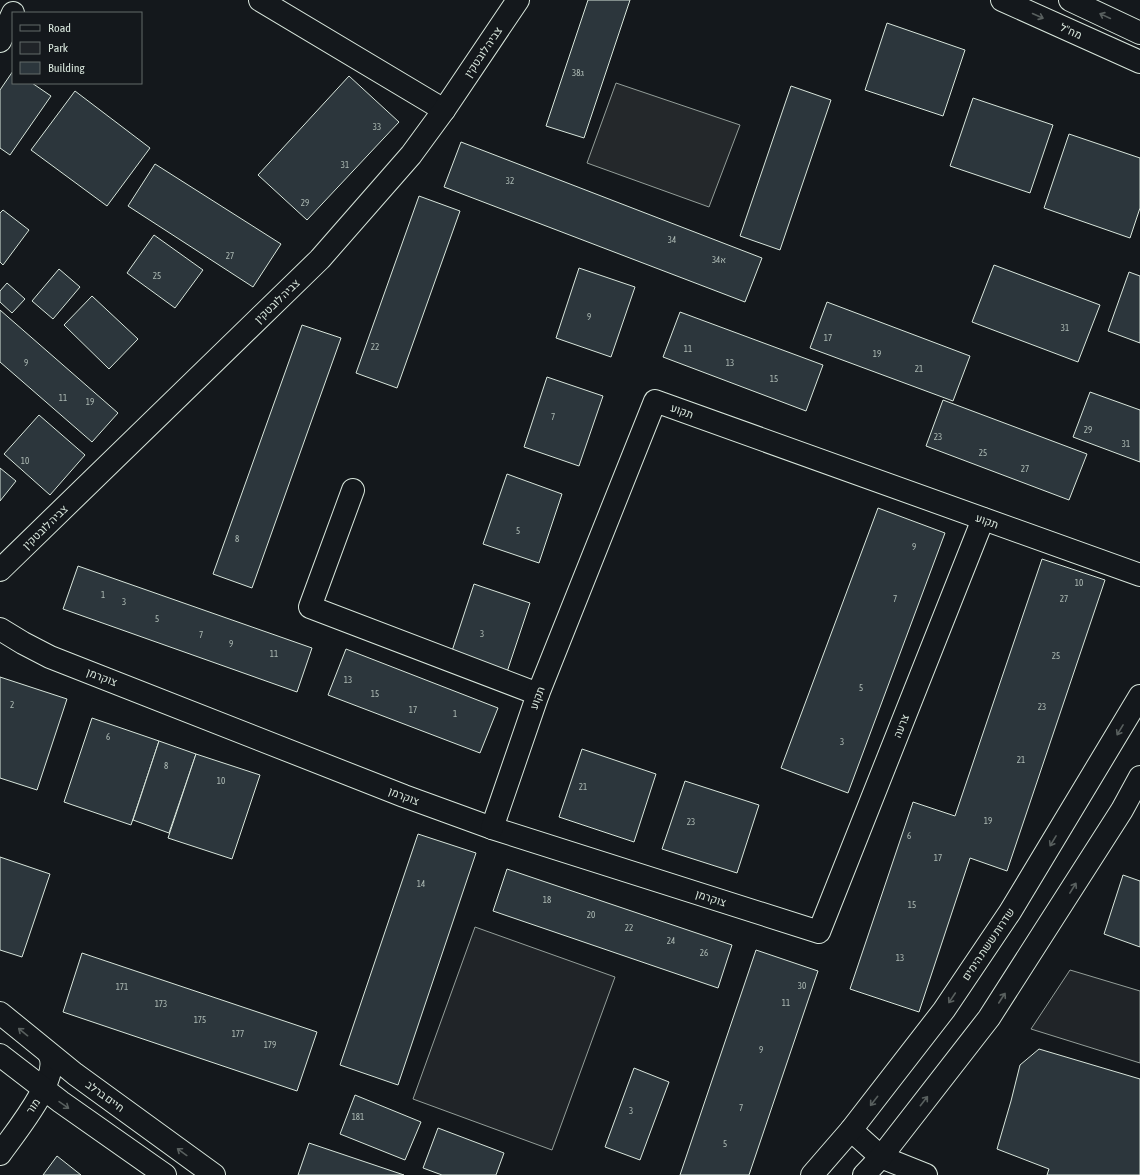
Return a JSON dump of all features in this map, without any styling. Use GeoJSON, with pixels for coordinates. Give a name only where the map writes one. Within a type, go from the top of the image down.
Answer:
{"type":"FeatureCollection","features":[{"type":"Feature","properties":{"kind":"street"},"geometry":{"type":"LineString","coordinates":[[13,12],[18,0]]}},
{"type":"Feature","properties":{"kind":"street"},"geometry":{"type":"LineString","coordinates":[[260,0],[444,110]]}},
{"type":"Feature","properties":{"kind":"street","name":"צביה לובטקין"},"geometry":{"type":"LineString","coordinates":[[0,570],[320,259],[411,155],[444,110],[518,0]]}},
{"type":"Feature","properties":{"kind":"street","name":"מח\"ל"},"geometry":{"type":"LineString","coordinates":[[1002,0],[1140,62]]}},
{"type":"Feature","properties":{"kind":"street"},"geometry":{"type":"LineString","coordinates":[[1070,0],[1140,33]]}},
{"type":"Feature","properties":{"kind":"street"},"geometry":{"type":"LineString","coordinates":[[0,41],[12,15]]}},
{"type":"Feature","properties":{"kind":"street","name":"תקוע"},"geometry":{"type":"LineString","coordinates":[[492,828],[538,694],[655,401],[983,520],[1140,575]]}},
{"type":"Feature","properties":{"kind":"street"},"geometry":{"type":"LineString","coordinates":[[353,490],[310,607],[538,694]]}},
{"type":"Feature","properties":{"kind":"street","name":"צרעה"},"geometry":{"type":"LineString","coordinates":[[819,932],[983,520]]}},
{"type":"Feature","properties":{"kind":"street","name":"צוקרמן"},"geometry":{"type":"LineString","coordinates":[[0,629],[50,657],[404,796],[492,828],[819,932]]}},
{"type":"Feature","properties":{"kind":"street","name":"שדרות ששת הימים"},"geometry":{"type":"LineString","coordinates":[[812,1175],[851,1130],[944,1010],[1010,912],[1140,696]]}},
{"type":"Feature","properties":{"kind":"street"},"geometry":{"type":"LineString","coordinates":[[864,1175],[881,1157],[989,1018],[1122,810],[1140,777]]}},
{"type":"Feature","properties":{"kind":"street","name":"חיים ברלב"},"geometry":{"type":"LineString","coordinates":[[0,1013],[49,1054],[214,1175]]}},
{"type":"Feature","properties":{"kind":"street","name":"מור"},"geometry":{"type":"LineString","coordinates":[[0,1154],[44,1089],[51,1070],[52,1058],[49,1054]]}},
{"type":"Feature","properties":{"kind":"street"},"geometry":{"type":"LineString","coordinates":[[0,1055],[44,1089],[165,1175]]}},
{"type":"Feature","properties":{"kind":"street"},"geometry":{"type":"LineString","coordinates":[[851,1130],[881,1157],[926,1175]]}},
{"type":"Feature","properties":{"kind":"green space"},"geometry":{"type":"Polygon","coordinates":[[[475,927],[615,977],[552,1150],[413,1099],[475,927]]]}},
{"type":"Feature","properties":{"kind":"green space"},"geometry":{"type":"Polygon","coordinates":[[[1070,970],[1140,991],[1140,1063],[1031,1029],[1070,970]]]}},
{"type":"Feature","properties":{"kind":"shaded area"},"geometry":{"type":"Polygon","coordinates":[[[616,83],[740,125],[709,207],[587,163],[616,83]]]}},
{"type":"Feature","properties":{"kind":"building"},"geometry":{"type":"Polygon","coordinates":[[[588,0],[630,0],[584,138],[546,126],[588,0]]]}},
{"type":"Feature","properties":{"kind":"building"},"geometry":{"type":"Polygon","coordinates":[[[887,23],[965,50],[943,116],[865,90],[887,23]]]}},
{"type":"Feature","properties":{"kind":"building"},"geometry":{"type":"Polygon","coordinates":[[[12,72],[12,84],[33,84],[51,96],[10,155],[0,148],[0,90],[12,72]]]}},
{"type":"Feature","properties":{"kind":"building"},"geometry":{"type":"Polygon","coordinates":[[[349,76],[399,122],[307,220],[258,175],[349,76]]]}},
{"type":"Feature","properties":{"kind":"building"},"geometry":{"type":"Polygon","coordinates":[[[791,86],[831,100],[780,250],[740,236],[791,86]]]}},
{"type":"Feature","properties":{"kind":"building"},"geometry":{"type":"Polygon","coordinates":[[[75,91],[150,148],[107,206],[31,150],[75,91]]]}},
{"type":"Feature","properties":{"kind":"building"},"geometry":{"type":"Polygon","coordinates":[[[973,98],[1053,125],[1030,193],[950,166],[973,98]]]}},
{"type":"Feature","properties":{"kind":"building"},"geometry":{"type":"Polygon","coordinates":[[[1069,134],[1140,158],[1140,208],[1130,238],[1044,208],[1069,134]]]}},
{"type":"Feature","properties":{"kind":"building"},"geometry":{"type":"Polygon","coordinates":[[[461,142],[762,258],[745,302],[444,187],[461,142]]]}},
{"type":"Feature","properties":{"kind":"building"},"geometry":{"type":"Polygon","coordinates":[[[155,164],[281,244],[253,287],[128,206],[155,164]]]}},
{"type":"Feature","properties":{"kind":"building"},"geometry":{"type":"Polygon","coordinates":[[[419,196],[460,211],[397,388],[356,373],[419,196]]]}},
{"type":"Feature","properties":{"kind":"building"},"geometry":{"type":"Polygon","coordinates":[[[3,210],[29,230],[3,265],[0,262],[0,213],[3,210]]]}},
{"type":"Feature","properties":{"kind":"building"},"geometry":{"type":"Polygon","coordinates":[[[154,235],[203,270],[175,308],[127,273],[154,235]]]}},
{"type":"Feature","properties":{"kind":"building"},"geometry":{"type":"Polygon","coordinates":[[[994,265],[1100,305],[1078,362],[972,322],[994,265]]]}},
{"type":"Feature","properties":{"kind":"building"},"geometry":{"type":"Polygon","coordinates":[[[579,268],[635,287],[611,357],[556,338],[579,268]]]}},
{"type":"Feature","properties":{"kind":"building"},"geometry":{"type":"Polygon","coordinates":[[[59,269],[80,287],[53,319],[32,301],[59,269]]]}},
{"type":"Feature","properties":{"kind":"building"},"geometry":{"type":"Polygon","coordinates":[[[1129,272],[1140,276],[1140,343],[1108,331],[1129,272]]]}},
{"type":"Feature","properties":{"kind":"building"},"geometry":{"type":"Polygon","coordinates":[[[7,283],[25,299],[12,313],[0,302],[0,291],[7,283]]]}},
{"type":"Feature","properties":{"kind":"building"},"geometry":{"type":"Polygon","coordinates":[[[92,296],[138,339],[109,369],[64,325],[92,296]]]}},
{"type":"Feature","properties":{"kind":"building"},"geometry":{"type":"Polygon","coordinates":[[[827,302],[970,356],[953,401],[810,348],[827,302]]]}},
{"type":"Feature","properties":{"kind":"building"},"geometry":{"type":"Polygon","coordinates":[[[0,310],[118,413],[92,442],[0,362],[0,310]]]}},
{"type":"Feature","properties":{"kind":"building"},"geometry":{"type":"Polygon","coordinates":[[[680,312],[823,365],[806,411],[663,357],[680,312]]]}},
{"type":"Feature","properties":{"kind":"building"},"geometry":{"type":"Polygon","coordinates":[[[302,325],[341,338],[252,588],[213,574],[302,325]]]}},
{"type":"Feature","properties":{"kind":"building"},"geometry":{"type":"Polygon","coordinates":[[[547,377],[603,396],[579,466],[524,447],[547,377]]]}},
{"type":"Feature","properties":{"kind":"building"},"geometry":{"type":"Polygon","coordinates":[[[1090,392],[1140,410],[1140,462],[1073,437],[1090,392]]]}},
{"type":"Feature","properties":{"kind":"building"},"geometry":{"type":"Polygon","coordinates":[[[943,400],[1087,454],[1069,500],[926,446],[943,400]]]}},
{"type":"Feature","properties":{"kind":"building"},"geometry":{"type":"Polygon","coordinates":[[[39,415],[85,455],[50,495],[4,454],[39,415]]]}},
{"type":"Feature","properties":{"kind":"building"},"geometry":{"type":"Polygon","coordinates":[[[0,468],[16,481],[0,501],[0,468]]]}},
{"type":"Feature","properties":{"kind":"building"},"geometry":{"type":"Polygon","coordinates":[[[507,474],[562,494],[539,563],[483,544],[507,474]]]}},
{"type":"Feature","properties":{"kind":"building"},"geometry":{"type":"Polygon","coordinates":[[[878,508],[945,533],[848,793],[781,768],[878,508]]]}},
{"type":"Feature","properties":{"kind":"building"},"geometry":{"type":"Polygon","coordinates":[[[1042,559],[1105,580],[1007,871],[970,858],[919,1012],[850,989],[913,802],[955,816],[1042,559]]]}},
{"type":"Feature","properties":{"kind":"building"},"geometry":{"type":"Polygon","coordinates":[[[78,566],[312,648],[297,692],[63,609],[78,566]]]}},
{"type":"Feature","properties":{"kind":"building"},"geometry":{"type":"Polygon","coordinates":[[[474,584],[530,603],[507,672],[451,654],[474,584]]]}},
{"type":"Feature","properties":{"kind":"building"},"geometry":{"type":"Polygon","coordinates":[[[346,649],[498,708],[480,753],[328,695],[346,649]]]}},
{"type":"Feature","properties":{"kind":"building"},"geometry":{"type":"Polygon","coordinates":[[[0,677],[67,699],[37,790],[0,778],[0,677]]]}},
{"type":"Feature","properties":{"kind":"building"},"geometry":{"type":"Polygon","coordinates":[[[92,718],[159,741],[131,825],[64,802],[92,718]]]}},
{"type":"Feature","properties":{"kind":"building"},"geometry":{"type":"Polygon","coordinates":[[[159,741],[196,754],[169,833],[133,820],[159,741]]]}},
{"type":"Feature","properties":{"kind":"building"},"geometry":{"type":"Polygon","coordinates":[[[582,749],[656,774],[634,842],[559,817],[582,749]]]}},
{"type":"Feature","properties":{"kind":"building"},"geometry":{"type":"Polygon","coordinates":[[[196,754],[260,775],[232,859],[168,838],[196,754]]]}},
{"type":"Feature","properties":{"kind":"building"},"geometry":{"type":"Polygon","coordinates":[[[685,781],[759,805],[737,873],[662,849],[685,781]]]}},
{"type":"Feature","properties":{"kind":"building"},"geometry":{"type":"Polygon","coordinates":[[[418,834],[476,853],[398,1085],[340,1065],[418,834]]]}},
{"type":"Feature","properties":{"kind":"building"},"geometry":{"type":"Polygon","coordinates":[[[0,857],[50,874],[22,957],[0,950],[0,857]]]}},
{"type":"Feature","properties":{"kind":"building"},"geometry":{"type":"Polygon","coordinates":[[[507,869],[732,945],[718,988],[493,911],[507,869]]]}},
{"type":"Feature","properties":{"kind":"building"},"geometry":{"type":"Polygon","coordinates":[[[1123,875],[1140,881],[1140,947],[1104,934],[1123,875]]]}},
{"type":"Feature","properties":{"kind":"building"},"geometry":{"type":"Polygon","coordinates":[[[756,950],[818,971],[749,1175],[680,1175],[756,950]]]}},
{"type":"Feature","properties":{"kind":"building"},"geometry":{"type":"Polygon","coordinates":[[[82,953],[317,1032],[297,1091],[63,1012],[82,953]]]}},
{"type":"Feature","properties":{"kind":"building"},"geometry":{"type":"Polygon","coordinates":[[[1039,1049],[1140,1079],[1140,1175],[1047,1175],[1049,1169],[997,1149],[1020,1065],[1039,1049]]]}},
{"type":"Feature","properties":{"kind":"building"},"geometry":{"type":"Polygon","coordinates":[[[634,1068],[669,1082],[640,1160],[605,1147],[634,1068]]]}},
{"type":"Feature","properties":{"kind":"building"},"geometry":{"type":"Polygon","coordinates":[[[355,1095],[421,1122],[405,1160],[340,1134],[355,1095]]]}},
{"type":"Feature","properties":{"kind":"building"},"geometry":{"type":"Polygon","coordinates":[[[438,1128],[504,1153],[496,1175],[442,1175],[423,1168],[438,1128]]]}},
{"type":"Feature","properties":{"kind":"building"},"geometry":{"type":"Polygon","coordinates":[[[309,1143],[404,1175],[298,1175],[309,1143]]]}},
{"type":"Feature","properties":{"kind":"building"},"geometry":{"type":"Polygon","coordinates":[[[57,1156],[81,1175],[43,1175],[57,1156]]]}}]}
